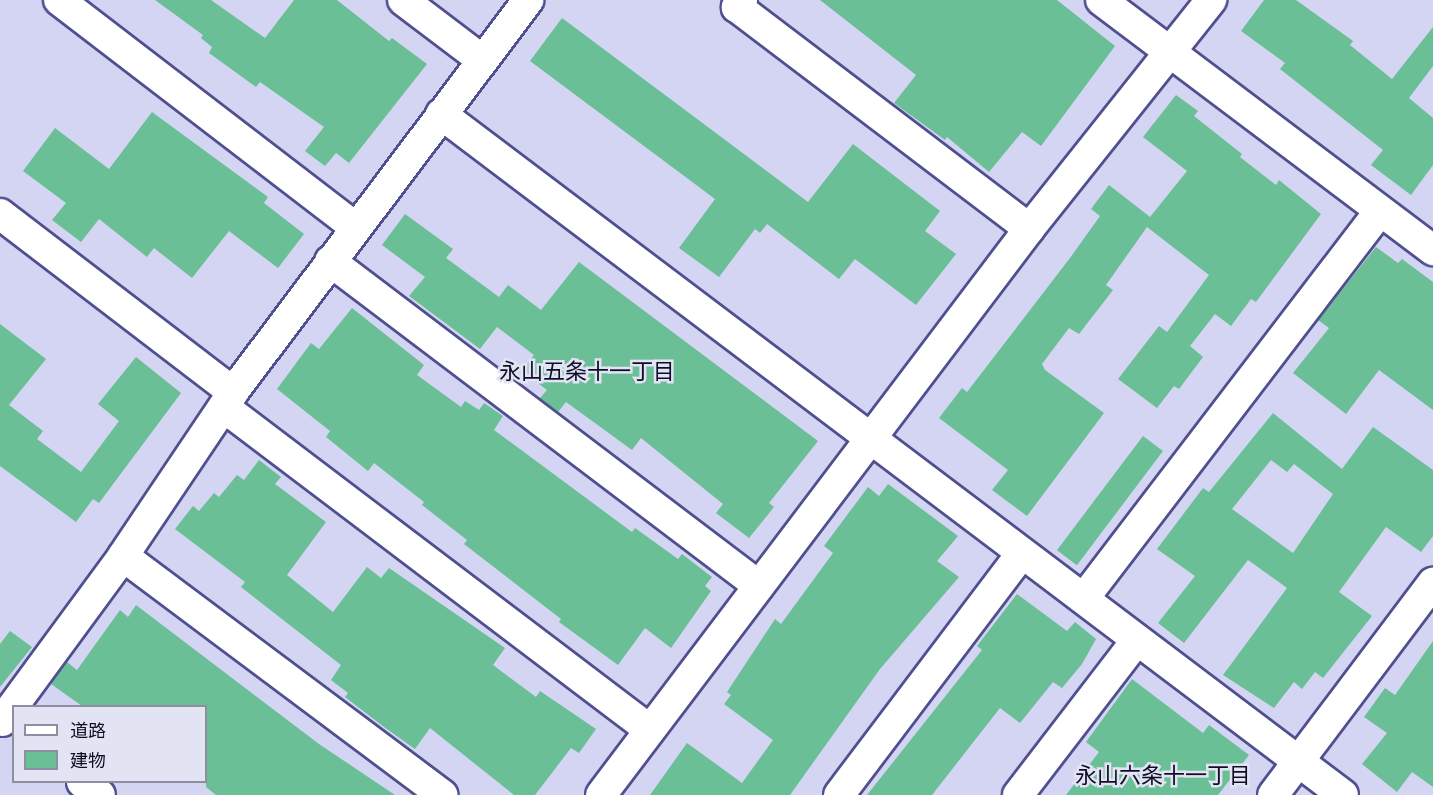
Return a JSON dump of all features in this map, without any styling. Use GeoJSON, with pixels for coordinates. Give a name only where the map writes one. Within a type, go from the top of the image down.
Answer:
{"type":"FeatureCollection","features":[{"type":"Feature","properties":{"kind":"street"},"geometry":{"type":"LineString","coordinates":[[59,0],[355,227]]}},
{"type":"Feature","properties":{"kind":"street"},"geometry":{"type":"LineString","coordinates":[[404,0],[482,60]]}},
{"type":"Feature","properties":{"kind":"street"},"geometry":{"type":"LineString","coordinates":[[18,705],[229,400],[355,227],[528,0]]}},
{"type":"Feature","properties":{"kind":"street"},"geometry":{"type":"LineString","coordinates":[[742,0],[737,7],[1029,229]]}},
{"type":"Feature","properties":{"kind":"street"},"geometry":{"type":"LineString","coordinates":[[1101,0],[1433,250]]}},
{"type":"Feature","properties":{"kind":"street"},"geometry":{"type":"LineString","coordinates":[[601,795],[1029,229],[1211,0]]}},
{"type":"Feature","properties":{"kind":"street"},"geometry":{"type":"LineString","coordinates":[[441,114],[1343,795]]}},
{"type":"Feature","properties":{"kind":"street"},"geometry":{"type":"LineString","coordinates":[[1084,598],[1380,211]]}},
{"type":"Feature","properties":{"kind":"street"},"geometry":{"type":"LineString","coordinates":[[0,214],[229,400],[650,730]]}},
{"type":"Feature","properties":{"kind":"street"},"geometry":{"type":"LineString","coordinates":[[330,261],[759,586]]}},
{"type":"Feature","properties":{"kind":"street"},"geometry":{"type":"LineString","coordinates":[[838,795],[1021,554]]}},
{"type":"Feature","properties":{"kind":"street"},"geometry":{"type":"LineString","coordinates":[[123,556],[442,795]]}},
{"type":"Feature","properties":{"kind":"street"},"geometry":{"type":"LineString","coordinates":[[1273,795],[1433,583]]}},
{"type":"Feature","properties":{"kind":"street"},"geometry":{"type":"LineString","coordinates":[[1018,795],[1137,640]]}},
{"type":"Feature","properties":{"kind":"street"},"geometry":{"type":"LineString","coordinates":[[83,783],[100,795]]}},
{"type":"Feature","properties":{"kind":"building"},"geometry":{"type":"Polygon","coordinates":[[[155,0],[211,0],[265,38],[294,0],[337,0],[389,41],[392,38],[427,64],[349,163],[336,153],[325,166],[305,151],[324,127],[260,82],[256,87],[209,53],[212,47],[201,38],[203,35],[155,0]]]}},
{"type":"Feature","properties":{"kind":"building"},"geometry":{"type":"Polygon","coordinates":[[[820,0],[1057,0],[1115,46],[1041,146],[1022,132],[989,172],[947,137],[945,140],[894,103],[916,75],[820,0]]]}},
{"type":"Feature","properties":{"kind":"building"},"geometry":{"type":"Polygon","coordinates":[[[1264,0],[1296,0],[1353,41],[1350,45],[1392,79],[1433,27],[1433,66],[1409,98],[1433,118],[1433,165],[1411,195],[1371,165],[1383,150],[1280,69],[1285,63],[1241,31],[1264,0]]]}},
{"type":"Feature","properties":{"kind":"building"},"geometry":{"type":"Polygon","coordinates":[[[562,18],[808,202],[853,144],[940,211],[925,231],[956,254],[916,305],[855,259],[839,279],[767,224],[760,233],[755,229],[719,277],[679,248],[715,199],[530,61],[562,18]]]}},
{"type":"Feature","properties":{"kind":"building"},"geometry":{"type":"Polygon","coordinates":[[[1176,95],[1198,111],[1194,116],[1242,154],[1240,157],[1276,185],[1279,180],[1321,214],[1256,302],[1251,299],[1231,326],[1215,314],[1190,346],[1203,357],[1179,389],[1174,386],[1157,408],[1118,379],[1159,326],[1167,332],[1209,275],[1147,227],[1106,285],[1113,290],[1079,334],[1069,328],[1042,364],[1045,370],[1104,413],[1027,516],[992,490],[1008,470],[939,418],[962,388],[967,392],[1070,258],[1100,216],[1091,209],[1109,185],[1150,217],[1187,171],[1143,137],[1176,95]]]}},
{"type":"Feature","properties":{"kind":"building"},"geometry":{"type":"Polygon","coordinates":[[[152,112],[268,197],[264,203],[304,234],[278,268],[229,231],[192,278],[154,248],[147,257],[99,219],[81,242],[52,220],[66,203],[23,171],[55,128],[109,169],[152,112]]]}},
{"type":"Feature","properties":{"kind":"building"},"geometry":{"type":"Polygon","coordinates":[[[405,214],[453,249],[446,258],[499,297],[508,285],[541,310],[579,262],[818,441],[769,503],[774,507],[749,538],[716,513],[723,504],[641,438],[632,450],[566,402],[558,412],[540,398],[547,390],[522,371],[534,355],[497,327],[480,349],[409,296],[425,277],[382,245],[405,214]]]}},
{"type":"Feature","properties":{"kind":"building"},"geometry":{"type":"Polygon","coordinates":[[[1376,247],[1398,263],[1402,259],[1433,282],[1433,410],[1379,370],[1346,414],[1293,373],[1329,328],[1318,320],[1376,247]]]}},
{"type":"Feature","properties":{"kind":"building"},"geometry":{"type":"Polygon","coordinates":[[[352,308],[424,365],[417,375],[461,407],[465,401],[479,410],[484,403],[503,416],[494,430],[632,532],[635,528],[678,559],[682,554],[712,577],[705,586],[711,591],[671,648],[645,628],[618,665],[559,622],[561,619],[464,544],[467,540],[422,505],[424,502],[374,463],[368,471],[326,437],[330,431],[277,389],[311,343],[319,349],[352,308]]]}},
{"type":"Feature","properties":{"kind":"building"},"geometry":{"type":"Polygon","coordinates":[[[0,324],[46,359],[9,405],[43,431],[37,439],[81,472],[119,421],[98,404],[136,357],[181,393],[99,503],[93,499],[76,522],[0,466],[0,324]]]}},
{"type":"Feature","properties":{"kind":"building"},"geometry":{"type":"Polygon","coordinates":[[[1273,413],[1342,469],[1373,427],[1433,470],[1433,536],[1421,552],[1386,527],[1339,592],[1372,616],[1323,678],[1315,672],[1302,689],[1294,682],[1274,708],[1223,675],[1287,588],[1248,560],[1184,643],[1158,623],[1195,576],[1157,549],[1203,488],[1209,492],[1273,413]],[[1271,460],[1232,509],[1293,553],[1333,494],[1294,464],[1287,472],[1271,460]]]}},
{"type":"Feature","properties":{"kind":"building"},"geometry":{"type":"Polygon","coordinates":[[[1143,436],[1163,451],[1077,565],[1057,550],[1143,436]]]}},
{"type":"Feature","properties":{"kind":"building"},"geometry":{"type":"Polygon","coordinates":[[[259,460],[281,477],[275,484],[326,522],[287,575],[333,612],[367,567],[381,578],[389,568],[505,648],[493,665],[536,697],[540,691],[596,729],[579,753],[571,748],[535,795],[514,795],[430,728],[415,749],[384,727],[345,697],[348,693],[331,680],[341,665],[241,587],[245,582],[175,529],[193,506],[199,511],[214,493],[219,497],[237,475],[244,480],[259,460]]]}},
{"type":"Feature","properties":{"kind":"building"},"geometry":{"type":"Polygon","coordinates":[[[888,484],[958,536],[937,561],[959,577],[880,669],[790,795],[650,795],[687,743],[742,783],[773,740],[724,704],[731,695],[727,692],[775,619],[781,624],[833,553],[824,546],[868,487],[879,496],[888,484]]]}},
{"type":"Feature","properties":{"kind":"building"},"geometry":{"type":"Polygon","coordinates":[[[1017,594],[1067,631],[1075,622],[1096,639],[1082,664],[1062,688],[1053,682],[1020,723],[1000,708],[932,795],[867,795],[982,650],[977,646],[1017,594]]]}},
{"type":"Feature","properties":{"kind":"building"},"geometry":{"type":"Polygon","coordinates":[[[136,605],[319,744],[395,795],[216,795],[206,787],[207,705],[81,705],[51,684],[67,662],[77,670],[120,610],[128,617],[136,605]]]}},
{"type":"Feature","properties":{"kind":"building"},"geometry":{"type":"Polygon","coordinates":[[[10,631],[32,647],[0,687],[0,644],[10,631]]]}},
{"type":"Feature","properties":{"kind":"building"},"geometry":{"type":"Polygon","coordinates":[[[1433,641],[1433,787],[1412,772],[1397,792],[1362,764],[1387,733],[1364,717],[1385,688],[1395,695],[1433,641]]]}},
{"type":"Feature","properties":{"kind":"building"},"geometry":{"type":"Polygon","coordinates":[[[1132,679],[1203,733],[1209,725],[1249,755],[1218,795],[1066,795],[1099,752],[1086,742],[1132,679]]]}},
{"type":"Feature","properties":{"kind":"district","name":"永山五条十一丁目"},"geometry":{"type":"Point","coordinates":[587,373]}},
{"type":"Feature","properties":{"kind":"district","name":"永山六条十一丁目"},"geometry":{"type":"Point","coordinates":[1163,777]}}]}
